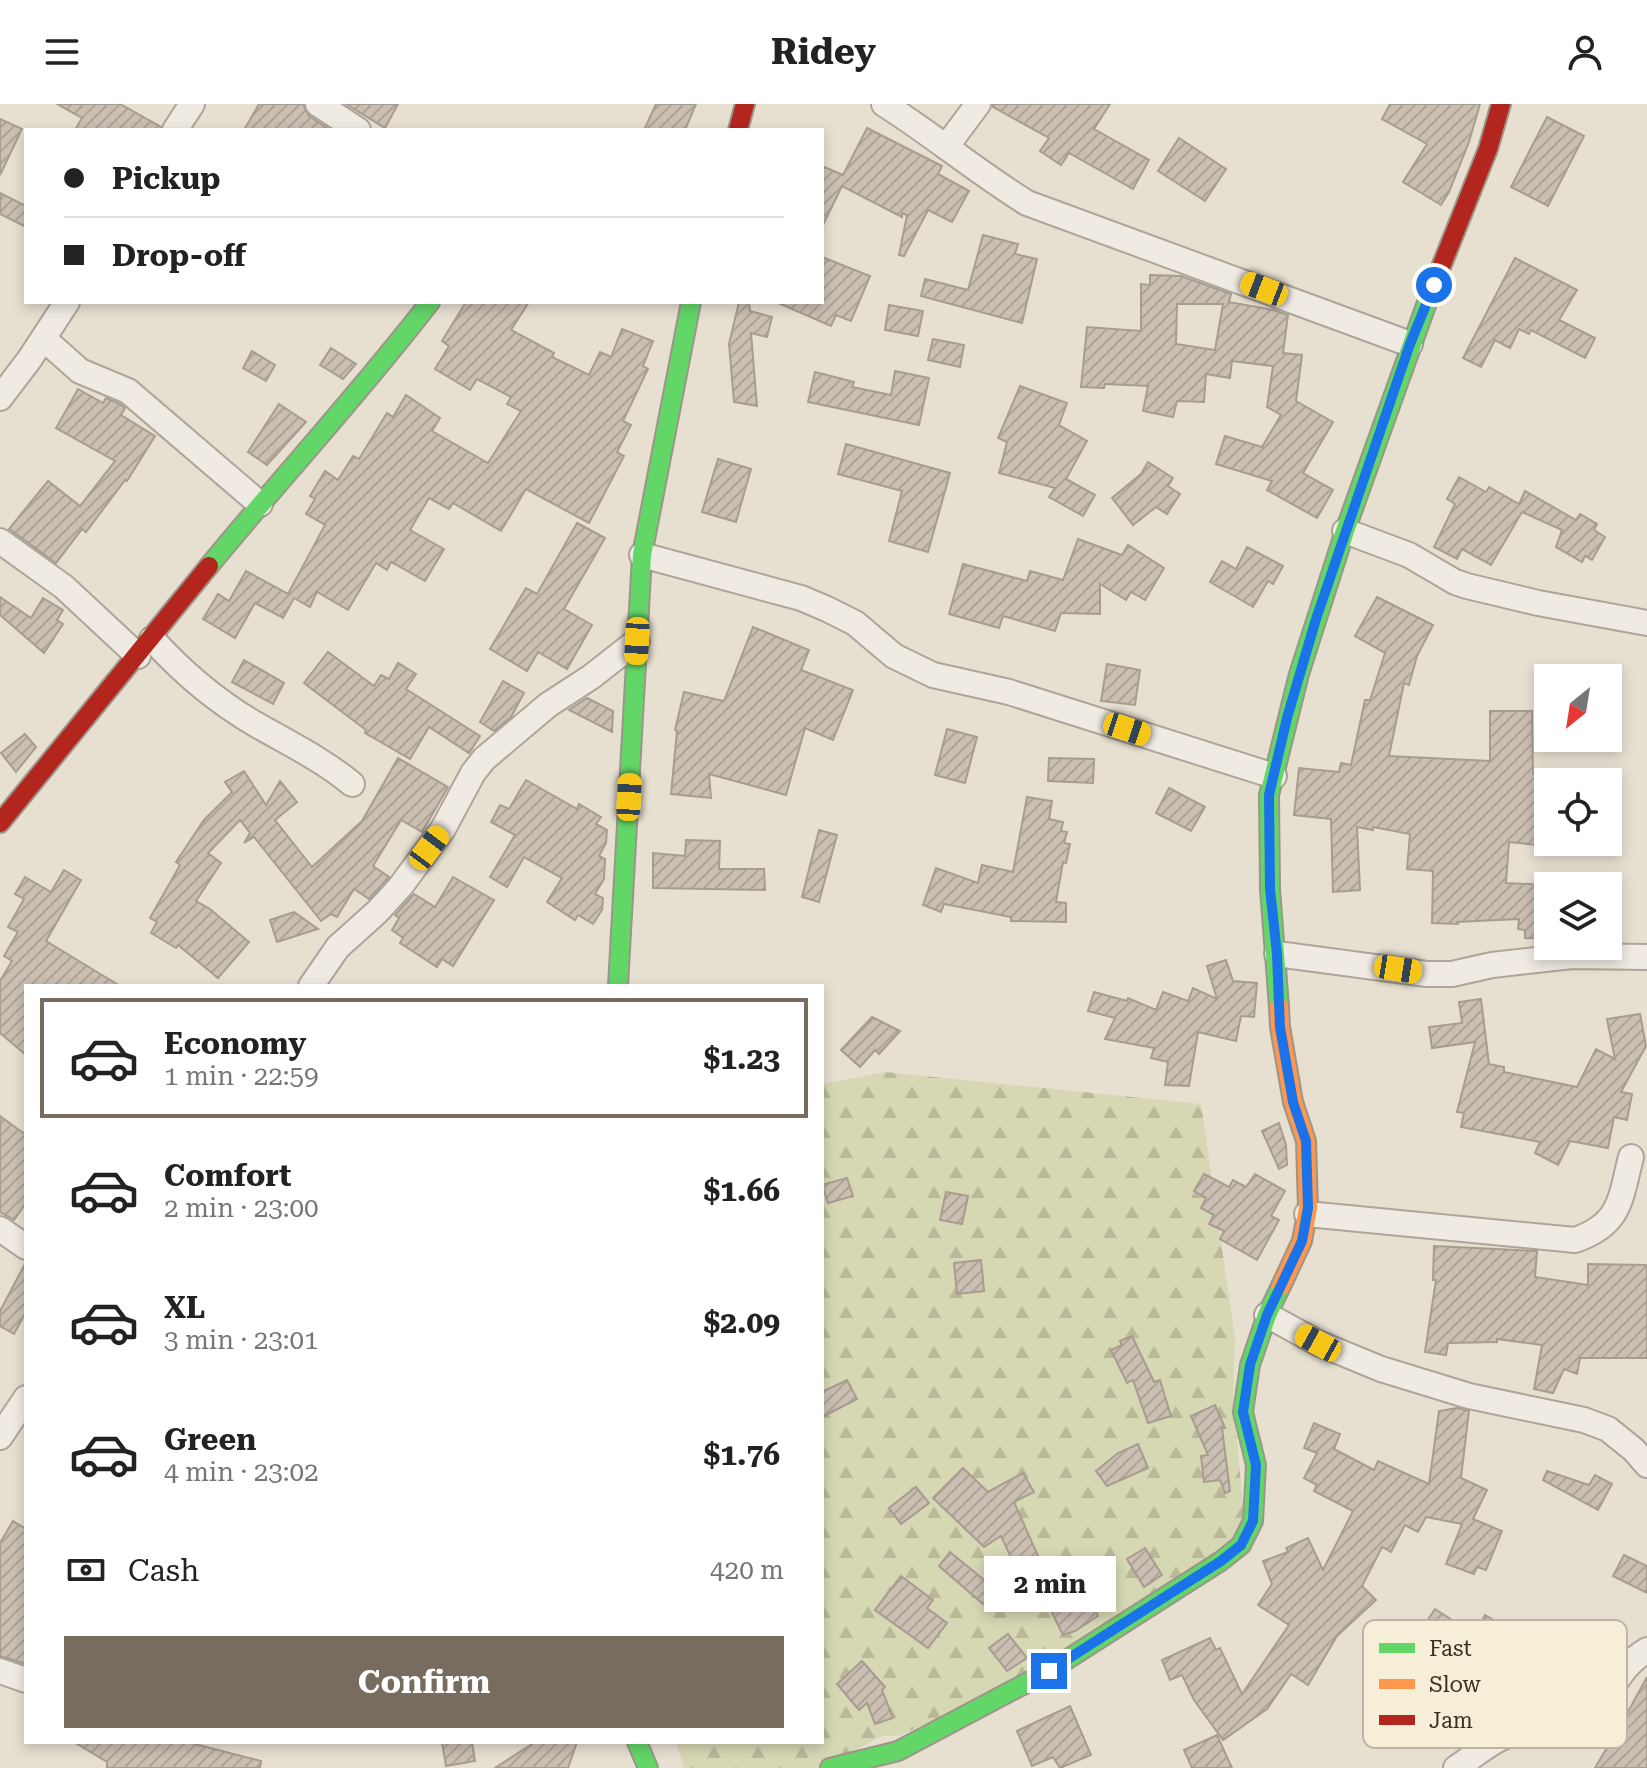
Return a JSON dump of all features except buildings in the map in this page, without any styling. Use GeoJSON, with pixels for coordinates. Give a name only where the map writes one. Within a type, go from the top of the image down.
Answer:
{"type":"FeatureCollection","features":[{"type":"Feature","properties":{"kind":"street"},"geometry":{"type":"LineString","coordinates":[[176,128],[192,104]]}},
{"type":"Feature","properties":{"kind":"street"},"geometry":{"type":"LineString","coordinates":[[318,104],[355,128]]}},
{"type":"Feature","properties":{"kind":"street"},"geometry":{"type":"LineString","coordinates":[[739,128],[745,104]]}},
{"type":"Feature","properties":{"kind":"street"},"geometry":{"type":"LineString","coordinates":[[884,104],[922,128],[978,172],[1027,203],[1410,344]]}},
{"type":"Feature","properties":{"kind":"street"},"geometry":{"type":"LineString","coordinates":[[946,147],[978,104]]}},
{"type":"Feature","properties":{"kind":"street"},"geometry":{"type":"LineString","coordinates":[[830,1768],[898,1751],[1049,1671],[1221,1561],[1241,1545],[1253,1521],[1256,1465],[1243,1412],[1250,1365],[1267,1315],[1302,1241],[1309,1185],[1306,1141],[1293,1102],[1280,1027],[1270,889],[1269,795],[1299,674],[1345,531],[1410,344],[1488,149],[1501,104]]}},
{"type":"Feature","properties":{"kind":"street"},"geometry":{"type":"LineString","coordinates":[[0,398],[66,304]]}},
{"type":"Feature","properties":{"kind":"street"},"geometry":{"type":"LineString","coordinates":[[0,823],[260,504],[382,365],[428,304]]}},
{"type":"Feature","properties":{"kind":"street"},"geometry":{"type":"LineString","coordinates":[[618,984],[642,555],[691,304]]}},
{"type":"Feature","properties":{"kind":"street"},"geometry":{"type":"LineString","coordinates":[[44,339],[80,371],[128,391],[260,504]]}},
{"type":"Feature","properties":{"kind":"street"},"geometry":{"type":"LineString","coordinates":[[1345,531],[1409,555],[1467,586],[1647,623]]}},
{"type":"Feature","properties":{"kind":"street"},"geometry":{"type":"LineString","coordinates":[[0,541],[209,694],[256,725],[301,748],[352,784]]}},
{"type":"Feature","properties":{"kind":"street"},"geometry":{"type":"LineString","coordinates":[[642,555],[814,604],[855,623],[894,656],[933,675],[1009,692],[1274,776]]}},
{"type":"Feature","properties":{"kind":"street"},"geometry":{"type":"LineString","coordinates":[[312,984],[338,947],[377,912],[408,875],[443,829],[473,773],[484,759],[548,705],[637,641]]}},
{"type":"Feature","properties":{"kind":"street"},"geometry":{"type":"LineString","coordinates":[[1277,954],[1427,974],[1452,974],[1492,965],[1572,956],[1647,957]]}},
{"type":"Feature","properties":{"kind":"street"},"geometry":{"type":"LineString","coordinates":[[1307,1214],[1575,1240],[1597,1233],[1613,1218],[1631,1157]]}},
{"type":"Feature","properties":{"kind":"street"},"geometry":{"type":"LineString","coordinates":[[0,1229],[24,1246]]}},
{"type":"Feature","properties":{"kind":"street"},"geometry":{"type":"LineString","coordinates":[[1267,1315],[1318,1343],[1381,1369],[1469,1396],[1584,1420],[1608,1429],[1647,1465]]}},
{"type":"Feature","properties":{"kind":"street"},"geometry":{"type":"LineString","coordinates":[[0,1435],[24,1401]]}},
{"type":"Feature","properties":{"kind":"street"},"geometry":{"type":"LineString","coordinates":[[1627,1664],[1633,1657],[1647,1650]]}},
{"type":"Feature","properties":{"kind":"street"},"geometry":{"type":"LineString","coordinates":[[0,1671],[24,1679]]}},
{"type":"Feature","properties":{"kind":"street"},"geometry":{"type":"LineString","coordinates":[[638,1744],[648,1768]]}},
{"type":"Feature","properties":{"kind":"street"},"geometry":{"type":"LineString","coordinates":[[1456,1768],[1487,1748]]}},
{"type":"Feature","properties":{"kind":"green space"},"geometry":{"type":"Polygon","coordinates":[[[885,1072],[1201,1104],[1235,1338],[1233,1398],[1246,1538],[1078,1658],[898,1736],[882,1736],[822,1768],[684,1768],[677,1744],[824,1744],[824,1084],[885,1072]]]}},
{"type":"Feature","properties":{"kind":"traffic: fast"},"geometry":{"type":"LineString","coordinates":[[1279,1007],[1270,889],[1269,795],[1299,674],[1345,531],[1429,297]]}},
{"type":"Feature","properties":{"kind":"traffic: fast"},"geometry":{"type":"LineString","coordinates":[[209,566],[428,304]]}},
{"type":"Feature","properties":{"kind":"traffic: fast"},"geometry":{"type":"LineString","coordinates":[[618,984],[642,555],[691,304]]}},
{"type":"Feature","properties":{"kind":"traffic: fast"},"geometry":{"type":"LineString","coordinates":[[830,1768],[898,1751],[1049,1671],[1221,1561],[1241,1545],[1253,1521],[1256,1465],[1243,1412],[1250,1365],[1267,1315],[1281,1286]]}},
{"type":"Feature","properties":{"kind":"traffic: fast"},"geometry":{"type":"LineString","coordinates":[[638,1744],[648,1768]]}},
{"type":"Feature","properties":{"kind":"traffic: slow"},"geometry":{"type":"LineString","coordinates":[[1279,1007],[1293,1102],[1306,1141],[1308,1208],[1302,1241],[1281,1286]]}},
{"type":"Feature","properties":{"kind":"traffic: jam"},"geometry":{"type":"LineString","coordinates":[[739,128],[745,104]]}},
{"type":"Feature","properties":{"kind":"traffic: jam"},"geometry":{"type":"LineString","coordinates":[[1429,297],[1488,149],[1501,104]]}},
{"type":"Feature","properties":{"kind":"traffic: jam"},"geometry":{"type":"LineString","coordinates":[[0,823],[209,566]]}},
{"type":"Feature","properties":{"kind":"route"},"geometry":{"type":"LineString","coordinates":[[1049,1671],[1221,1561],[1241,1545],[1253,1521],[1256,1465],[1243,1412],[1250,1365],[1267,1315],[1302,1241],[1309,1185],[1306,1141],[1293,1102],[1280,1027],[1270,889],[1269,795],[1287,718],[1316,619],[1410,344],[1434,285]]}}]}
